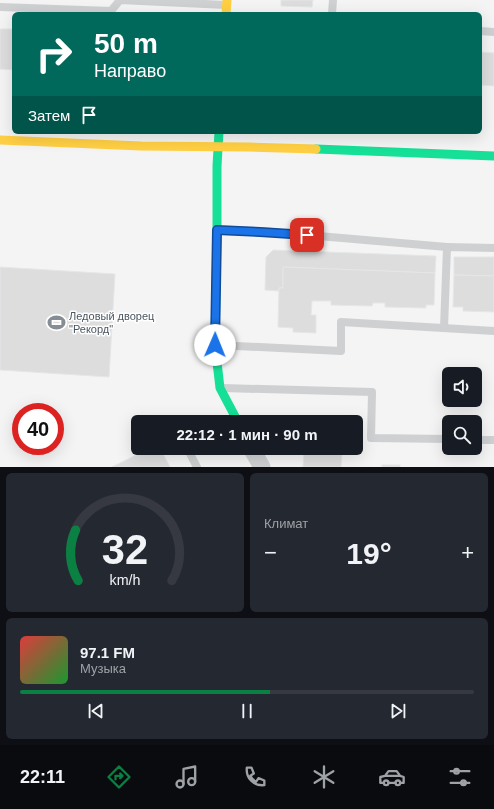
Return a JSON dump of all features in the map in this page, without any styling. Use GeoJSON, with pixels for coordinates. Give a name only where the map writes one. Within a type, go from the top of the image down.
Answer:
{"type":"FeatureCollection","features":[{"type":"Feature","properties":{"kind":"street"},"geometry":{"type":"LineString","coordinates":[[219,134],[217,146],[215,345],[220,388],[234,415]]}},
{"type":"Feature","properties":{"kind":"street"},"geometry":{"type":"LineString","coordinates":[[0,140],[141,146],[249,146],[494,156]]}},
{"type":"Feature","properties":{"kind":"street"},"geometry":{"type":"LineString","coordinates":[[256,455],[262,467]]}},
{"type":"Feature","properties":{"kind":"lane"},"geometry":{"type":"LineString","coordinates":[[0,7],[111,11],[120,0],[227,6]]}},
{"type":"Feature","properties":{"kind":"lane"},"geometry":{"type":"LineString","coordinates":[[332,12],[333,0]]}},
{"type":"Feature","properties":{"kind":"lane"},"geometry":{"type":"LineString","coordinates":[[482,31],[494,32]]}},
{"type":"Feature","properties":{"kind":"lane"},"geometry":{"type":"LineString","coordinates":[[217,230],[447,247],[494,248]]}},
{"type":"Feature","properties":{"kind":"lane"},"geometry":{"type":"LineString","coordinates":[[444,328],[447,247]]}},
{"type":"Feature","properties":{"kind":"lane"},"geometry":{"type":"LineString","coordinates":[[215,345],[341,351],[341,322],[494,331]]}},
{"type":"Feature","properties":{"kind":"lane"},"geometry":{"type":"LineString","coordinates":[[220,388],[372,392],[371,438],[442,439]]}},
{"type":"Feature","properties":{"kind":"lane"},"geometry":{"type":"LineString","coordinates":[[482,440],[494,440]]}},
{"type":"Feature","properties":{"kind":"lane"},"geometry":{"type":"LineString","coordinates":[[191,455],[197,467]]}},
{"type":"Feature","properties":{"kind":"building"},"geometry":{"type":"Polygon","coordinates":[[[281,0],[313,0],[312,7],[281,6],[281,0]]]}},
{"type":"Feature","properties":{"kind":"building"},"geometry":{"type":"Polygon","coordinates":[[[0,29],[12,29],[12,70],[0,69],[0,29]]]}},
{"type":"Feature","properties":{"kind":"building"},"geometry":{"type":"Polygon","coordinates":[[[482,52],[494,53],[494,86],[482,85],[482,52]]]}},
{"type":"Feature","properties":{"kind":"building"},"geometry":{"type":"Polygon","coordinates":[[[273,250],[436,256],[435,273],[283,267],[283,288],[279,288],[279,291],[265,290],[266,257],[273,250]]]}},
{"type":"Feature","properties":{"kind":"building"},"geometry":{"type":"Polygon","coordinates":[[[454,257],[494,257],[494,276],[454,275],[454,257]]]}},
{"type":"Feature","properties":{"kind":"building","name":"Ледовый дворец \"Рекорд\""},"geometry":{"type":"Polygon","coordinates":[[[0,267],[115,274],[109,377],[0,370],[0,267]]]}},
{"type":"Feature","properties":{"kind":"building"},"geometry":{"type":"Polygon","coordinates":[[[283,267],[435,273],[434,305],[426,305],[426,308],[385,307],[385,303],[373,303],[372,306],[331,305],[331,301],[312,301],[311,315],[316,315],[316,333],[293,332],[293,328],[278,327],[279,288],[283,288],[283,267]]]}},
{"type":"Feature","properties":{"kind":"building"},"geometry":{"type":"Polygon","coordinates":[[[454,275],[494,276],[494,312],[463,311],[463,307],[453,307],[454,275]]]}},
{"type":"Feature","properties":{"kind":"building"},"geometry":{"type":"Polygon","coordinates":[[[136,455],[164,455],[170,467],[112,467],[136,455]]]}},
{"type":"Feature","properties":{"kind":"building"},"geometry":{"type":"Polygon","coordinates":[[[304,455],[342,455],[341,467],[303,467],[304,455]]]}},
{"type":"Feature","properties":{"kind":"building"},"geometry":{"type":"Polygon","coordinates":[[[382,465],[400,465],[400,467],[382,467],[382,465]]]}},
{"type":"Feature","properties":{"kind":"traffic: fast"},"geometry":{"type":"LineString","coordinates":[[219,134],[217,166],[215,345],[220,388],[234,415]]}},
{"type":"Feature","properties":{"kind":"traffic: fast"},"geometry":{"type":"LineString","coordinates":[[316,149],[494,156]]}},
{"type":"Feature","properties":{"kind":"traffic: slow"},"geometry":{"type":"LineString","coordinates":[[226,12],[227,0]]}},
{"type":"Feature","properties":{"kind":"traffic: slow"},"geometry":{"type":"LineString","coordinates":[[0,140],[141,146],[316,149]]}},
{"type":"Feature","properties":{"kind":"place","name":"Ледовый дворец \"Рекорд\""},"geometry":{"type":"Point","coordinates":[56,322]}},
{"type":"Feature","properties":{"kind":"route"},"geometry":{"type":"LineString","coordinates":[[215,345],[217,230],[307,235]]}}]}
